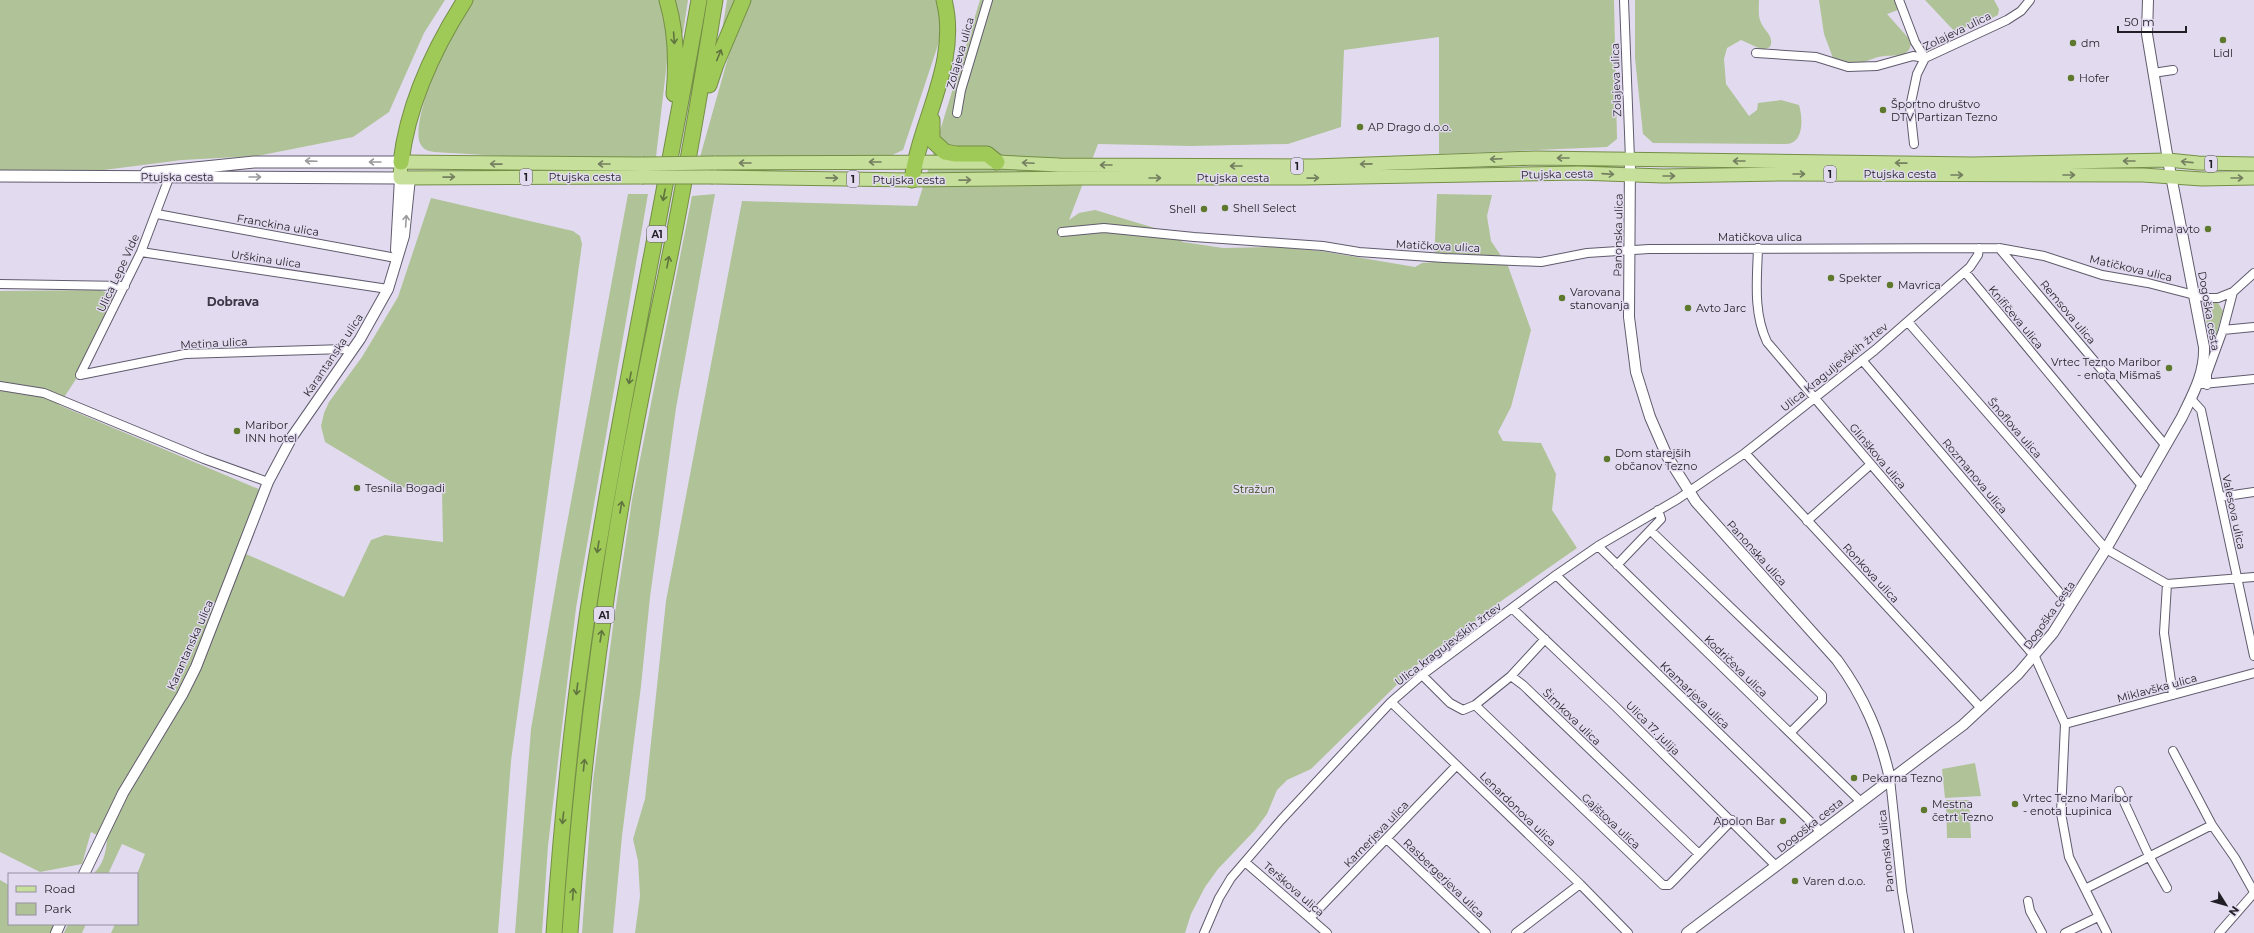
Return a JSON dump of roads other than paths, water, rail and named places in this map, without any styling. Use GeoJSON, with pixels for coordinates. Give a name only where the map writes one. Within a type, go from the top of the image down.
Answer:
{"type":"FeatureCollection","features":[{"type":"Feature","properties":{"kind":"highway"},"geometry":{"type":"LineString","coordinates":[[406,163],[414,101],[419,86],[465,0]]}},
{"type":"Feature","properties":{"kind":"highway"},"geometry":{"type":"LineString","coordinates":[[667,0],[673,18],[676,67],[671,116],[677,129]]}},
{"type":"Feature","properties":{"kind":"highway","name":"A1"},"geometry":{"type":"LineString","coordinates":[[554,933],[561,840],[574,719],[592,585],[617,443],[677,129],[699,0]]}},
{"type":"Feature","properties":{"kind":"highway","name":"A1"},"geometry":{"type":"LineString","coordinates":[[570,933],[576,845],[589,723],[615,542],[653,333],[693,131],[715,0]]}},
{"type":"Feature","properties":{"kind":"highway"},"geometry":{"type":"LineString","coordinates":[[693,131],[703,116],[716,64],[743,0]]}},
{"type":"Feature","properties":{"kind":"highway"},"geometry":{"type":"LineString","coordinates":[[912,180],[914,162],[934,101],[945,61],[948,39],[948,21],[944,0]]}},
{"type":"Feature","properties":{"kind":"highway"},"geometry":{"type":"LineString","coordinates":[[934,101],[932,140],[937,147],[945,152],[956,154],[987,154],[997,162]]}},
{"type":"Feature","properties":{"kind":"main road","name":"Ptujska cesta"},"geometry":{"type":"LineString","coordinates":[[130,176],[169,178],[405,178],[642,170],[714,163],[997,162],[1059,165],[1299,166],[1535,158],[1973,164],[2168,160],[2198,163],[2254,164]]}},
{"type":"Feature","properties":{"kind":"main road","name":"Ptujska cesta"},"geometry":{"type":"LineString","coordinates":[[130,176],[160,170],[254,162],[406,163],[642,170],[713,177],[912,180],[1303,178],[1578,173],[1630,175],[1788,174],[2170,176],[2254,178]]}},
{"type":"Feature","properties":{"kind":"main road"},"geometry":{"type":"LineString","coordinates":[[405,178],[406,163]]}},
{"type":"Feature","properties":{"kind":"main road"},"geometry":{"type":"LineString","coordinates":[[0,176],[130,176]]}},
{"type":"Feature","properties":{"kind":"street","name":"Zolajeva ulica"},"geometry":{"type":"LineString","coordinates":[[957,114],[961,90],[988,0]]}},
{"type":"Feature","properties":{"kind":"street","name":"Zolajeva ulica"},"geometry":{"type":"LineString","coordinates":[[1624,0],[1630,159]]}},
{"type":"Feature","properties":{"kind":"street"},"geometry":{"type":"LineString","coordinates":[[1899,0],[1915,42],[1925,58]]}},
{"type":"Feature","properties":{"kind":"street","name":"Zolajeva ulica"},"geometry":{"type":"LineString","coordinates":[[1914,144],[1910,107],[1917,74],[1925,58],[2007,20],[2021,11],[2030,0]]}},
{"type":"Feature","properties":{"kind":"street"},"geometry":{"type":"LineString","coordinates":[[2148,0],[2147,34],[2170,176]]}},
{"type":"Feature","properties":{"kind":"street"},"geometry":{"type":"LineString","coordinates":[[1756,53],[1816,57],[1848,67],[1877,66],[1913,56],[1925,58]]}},
{"type":"Feature","properties":{"kind":"street"},"geometry":{"type":"LineString","coordinates":[[2153,73],[2173,70]]}},
{"type":"Feature","properties":{"kind":"street"},"geometry":{"type":"LineString","coordinates":[[1630,159],[1630,175]]}},
{"type":"Feature","properties":{"kind":"street","name":"Panonska ulica"},"geometry":{"type":"LineString","coordinates":[[1630,175],[1629,317],[1633,354],[1640,388],[1650,417],[1667,456],[1689,491],[1712,521],[1837,660],[1850,678],[1870,712],[1877,731],[1890,779],[1902,891],[1909,933]]}},
{"type":"Feature","properties":{"kind":"street","name":"Dogoška cesta"},"geometry":{"type":"LineString","coordinates":[[1687,933],[1820,831],[1963,725],[2034,657],[2071,606],[2143,487],[2191,399],[2203,384],[2204,347],[2170,176]]}},
{"type":"Feature","properties":{"kind":"street","name":"Ulica Lepe Vide"},"geometry":{"type":"LineString","coordinates":[[80,375],[141,252],[157,214],[169,178]]}},
{"type":"Feature","properties":{"kind":"street","name":"Karantanska ulica"},"geometry":{"type":"LineString","coordinates":[[84,873],[123,793],[182,695],[196,667],[268,482],[292,437],[351,353],[388,288],[404,236],[405,178]]}},
{"type":"Feature","properties":{"kind":"street","name":"Franckina ulica"},"geometry":{"type":"LineString","coordinates":[[157,214],[396,258]]}},
{"type":"Feature","properties":{"kind":"street","name":"Matičkova ulica"},"geometry":{"type":"LineString","coordinates":[[1062,232],[1104,228],[1194,237],[1323,246],[1359,252],[1444,258],[1541,262],[1587,253],[1630,251],[1758,248],[1999,248],[2044,256],[2102,275],[2194,294],[2206,298],[2218,298],[2232,292]]}},
{"type":"Feature","properties":{"kind":"street","name":"Glinškova ulica"},"geometry":{"type":"LineString","coordinates":[[1758,248],[1757,312],[1767,342],[2034,657],[2065,724]]}},
{"type":"Feature","properties":{"kind":"street","name":"Ulica Kraguljevških žrtev"},"geometry":{"type":"LineString","coordinates":[[1689,491],[1744,453],[1815,398],[1908,322],[1965,272],[1974,262],[1979,248]]}},
{"type":"Feature","properties":{"kind":"street","name":"Remsova ulica"},"geometry":{"type":"LineString","coordinates":[[1999,248],[2166,446]]}},
{"type":"Feature","properties":{"kind":"street","name":"Urškina ulica"},"geometry":{"type":"LineString","coordinates":[[141,252],[388,288]]}},
{"type":"Feature","properties":{"kind":"street","name":"Knifičeva ulica"},"geometry":{"type":"LineString","coordinates":[[1965,272],[2143,487]]}},
{"type":"Feature","properties":{"kind":"street"},"geometry":{"type":"LineString","coordinates":[[2254,273],[2232,292],[2224,330],[2203,384],[2254,379]]}},
{"type":"Feature","properties":{"kind":"street"},"geometry":{"type":"LineString","coordinates":[[0,284],[125,286]]}},
{"type":"Feature","properties":{"kind":"street","name":"Šnoflova ulica"},"geometry":{"type":"LineString","coordinates":[[1908,322],[2106,549],[2167,584]]}},
{"type":"Feature","properties":{"kind":"street"},"geometry":{"type":"LineString","coordinates":[[2224,330],[2254,327]]}},
{"type":"Feature","properties":{"kind":"street","name":"Metina ulica"},"geometry":{"type":"LineString","coordinates":[[80,375],[184,354],[345,349],[351,353]]}},
{"type":"Feature","properties":{"kind":"street","name":"Rozmanova ulica"},"geometry":{"type":"LineString","coordinates":[[1862,360],[2071,606]]}},
{"type":"Feature","properties":{"kind":"street"},"geometry":{"type":"LineString","coordinates":[[0,386],[44,393],[204,459],[268,482]]}},
{"type":"Feature","properties":{"kind":"street","name":"Valesova ulica"},"geometry":{"type":"LineString","coordinates":[[2191,399],[2201,410],[2236,579],[2254,656]]}},
{"type":"Feature","properties":{"kind":"street","name":"Ronkova ulica"},"geometry":{"type":"LineString","coordinates":[[1744,453],[1981,708]]}},
{"type":"Feature","properties":{"kind":"street"},"geometry":{"type":"LineString","coordinates":[[1807,521],[1870,465]]}},
{"type":"Feature","properties":{"kind":"street","name":"Ulica kragujevških žrtev"},"geometry":{"type":"LineString","coordinates":[[1204,933],[1219,898],[1231,878],[1281,820],[1391,702],[1422,675],[1556,575],[1598,546],[1689,491]]}},
{"type":"Feature","properties":{"kind":"street"},"geometry":{"type":"LineString","coordinates":[[2220,497],[2254,492]]}},
{"type":"Feature","properties":{"kind":"street"},"geometry":{"type":"LineString","coordinates":[[1617,565],[1661,519],[1658,510]]}},
{"type":"Feature","properties":{"kind":"street"},"geometry":{"type":"LineString","coordinates":[[1651,531],[1822,695],[1822,701],[1790,733]]}},
{"type":"Feature","properties":{"kind":"street","name":"Kodričeva ulica"},"geometry":{"type":"LineString","coordinates":[[1598,546],[1860,801]]}},
{"type":"Feature","properties":{"kind":"street","name":"Kramarjeva ulica"},"geometry":{"type":"LineString","coordinates":[[1556,575],[1820,831]]}},
{"type":"Feature","properties":{"kind":"street"},"geometry":{"type":"LineString","coordinates":[[2173,695],[2164,634],[2167,584],[2254,577]]}},
{"type":"Feature","properties":{"kind":"street","name":"Ulica 17. julija"},"geometry":{"type":"LineString","coordinates":[[1513,608],[1732,820],[1776,866]]}},
{"type":"Feature","properties":{"kind":"street"},"geometry":{"type":"LineString","coordinates":[[1422,675],[1458,709],[1468,709],[1510,676],[1546,639]]}},
{"type":"Feature","properties":{"kind":"street","name":"Miklavška ulica"},"geometry":{"type":"LineString","coordinates":[[2065,724],[2254,673]]}},
{"type":"Feature","properties":{"kind":"street","name":"Šimkova ulica"},"geometry":{"type":"LineString","coordinates":[[1510,676],[1523,685],[1699,854]]}},
{"type":"Feature","properties":{"kind":"street","name":"Lenardonova ulica"},"geometry":{"type":"LineString","coordinates":[[1391,702],[1580,884],[1628,933]]}},
{"type":"Feature","properties":{"kind":"street","name":"Gajštova ulica"},"geometry":{"type":"LineString","coordinates":[[1475,705],[1599,826],[1663,885],[1669,885],[1732,820]]}},
{"type":"Feature","properties":{"kind":"street"},"geometry":{"type":"LineString","coordinates":[[2065,724],[2061,813],[2063,833],[2069,857],[2107,933]]}},
{"type":"Feature","properties":{"kind":"street"},"geometry":{"type":"LineString","coordinates":[[2173,752],[2212,825],[2236,858],[2254,892],[2218,933]]}},
{"type":"Feature","properties":{"kind":"street","name":"Karnerjeva ulica"},"geometry":{"type":"LineString","coordinates":[[1310,918],[1456,766]]}},
{"type":"Feature","properties":{"kind":"street"},"geometry":{"type":"LineString","coordinates":[[2119,791],[2149,856],[2167,888]]}},
{"type":"Feature","properties":{"kind":"street"},"geometry":{"type":"LineString","coordinates":[[2085,889],[2212,825]]}},
{"type":"Feature","properties":{"kind":"street","name":"Rasbergerjeva ulica"},"geometry":{"type":"LineString","coordinates":[[1387,839],[1486,933]]}},
{"type":"Feature","properties":{"kind":"street","name":"Terškova ulica"},"geometry":{"type":"LineString","coordinates":[[1245,862],[1327,933]]}},
{"type":"Feature","properties":{"kind":"street"},"geometry":{"type":"LineString","coordinates":[[1516,933],[1580,884]]}},
{"type":"Feature","properties":{"kind":"street"},"geometry":{"type":"LineString","coordinates":[[2028,901],[2030,911],[2042,933]]}},
{"type":"Feature","properties":{"kind":"street"},"geometry":{"type":"LineString","coordinates":[[2065,933],[2098,917]]}},
{"type":"Feature","properties":{"kind":"place","name":"Lidl"},"geometry":{"type":"Point","coordinates":[2223,40]}},
{"type":"Feature","properties":{"kind":"place","name":"dm"},"geometry":{"type":"Point","coordinates":[2073,43]}},
{"type":"Feature","properties":{"kind":"place","name":"Hofer"},"geometry":{"type":"Point","coordinates":[2071,78]}},
{"type":"Feature","properties":{"kind":"place","name":"Športno društvo DTV Partizan Tezno"},"geometry":{"type":"Point","coordinates":[1883,110]}},
{"type":"Feature","properties":{"kind":"place","name":"AP Drago d.o.o."},"geometry":{"type":"Point","coordinates":[1360,127]}},
{"type":"Feature","properties":{"kind":"place","name":"Shell Select"},"geometry":{"type":"Point","coordinates":[1225,208]}},
{"type":"Feature","properties":{"kind":"place","name":"Shell"},"geometry":{"type":"Point","coordinates":[1204,209]}},
{"type":"Feature","properties":{"kind":"place","name":"Prima avto"},"geometry":{"type":"Point","coordinates":[2208,229]}},
{"type":"Feature","properties":{"kind":"place","name":"Spekter"},"geometry":{"type":"Point","coordinates":[1831,278]}},
{"type":"Feature","properties":{"kind":"place","name":"Mavrica"},"geometry":{"type":"Point","coordinates":[1890,285]}},
{"type":"Feature","properties":{"kind":"place","name":"Varovana stanovanja"},"geometry":{"type":"Point","coordinates":[1562,298]}},
{"type":"Feature","properties":{"kind":"place","name":"Avto Jarc"},"geometry":{"type":"Point","coordinates":[1688,308]}},
{"type":"Feature","properties":{"kind":"place","name":"Vrtec Tezno Maribor - enota Mišmaš"},"geometry":{"type":"Point","coordinates":[2169,368]}},
{"type":"Feature","properties":{"kind":"place","name":"Maribor INN hotel"},"geometry":{"type":"Point","coordinates":[237,431]}},
{"type":"Feature","properties":{"kind":"place","name":"Dom starejših občanov Tezno"},"geometry":{"type":"Point","coordinates":[1607,459]}},
{"type":"Feature","properties":{"kind":"place","name":"Tesnila Bogadi"},"geometry":{"type":"Point","coordinates":[357,488]}},
{"type":"Feature","properties":{"kind":"place","name":"Pekarna Tezno"},"geometry":{"type":"Point","coordinates":[1854,778]}},
{"type":"Feature","properties":{"kind":"place","name":"Vrtec Tezno Maribor - enota Lupinica"},"geometry":{"type":"Point","coordinates":[2015,804]}},
{"type":"Feature","properties":{"kind":"place","name":"Mestna četrt Tezno"},"geometry":{"type":"Point","coordinates":[1924,810]}},
{"type":"Feature","properties":{"kind":"place","name":"Apolon Bar"},"geometry":{"type":"Point","coordinates":[1783,821]}},
{"type":"Feature","properties":{"kind":"place","name":"Varen d.o.o."},"geometry":{"type":"Point","coordinates":[1795,881]}},
{"type":"Feature","properties":{"kind":"district","name":"Dobrava"},"geometry":{"type":"Point","coordinates":[233,301]}},
{"type":"Feature","properties":{"kind":"park label","name":"Stražun"},"geometry":{"type":"Point","coordinates":[1254,489]}}]}
